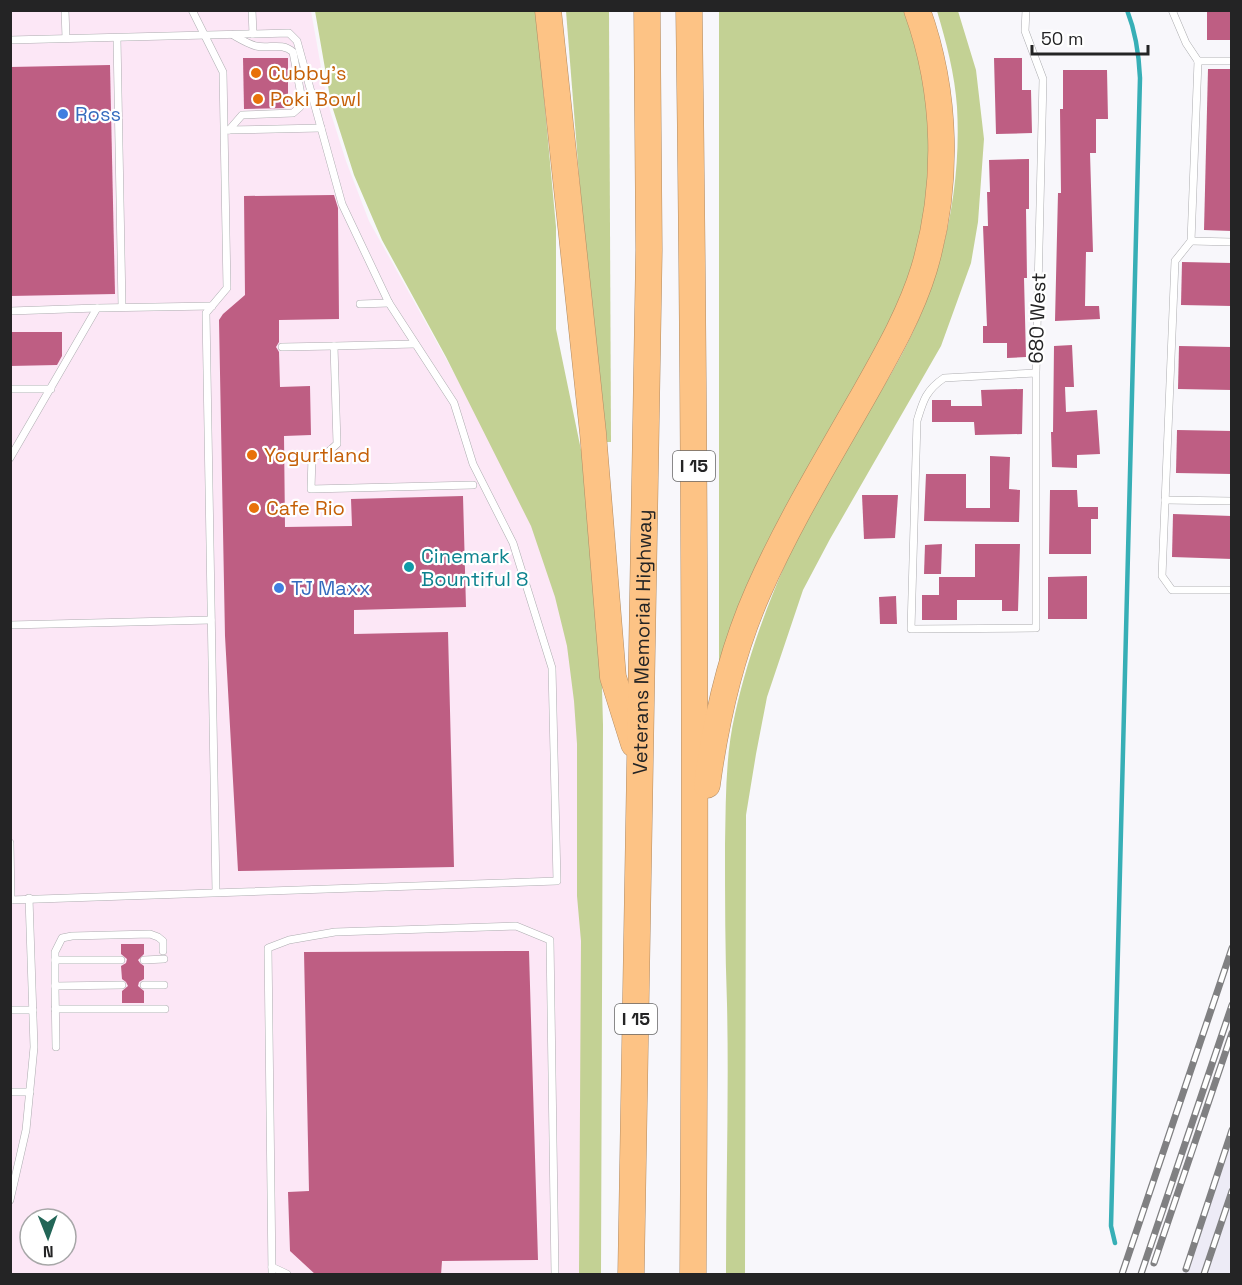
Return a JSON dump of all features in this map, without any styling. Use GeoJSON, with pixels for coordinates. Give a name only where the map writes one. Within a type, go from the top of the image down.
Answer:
{"type":"FeatureCollection","features":[{"type":"Feature","properties":{"kind":"highway"},"geometry":{"type":"LineString","coordinates":[[548,10],[592,433],[613,677],[640,764]]}},
{"type":"Feature","properties":{"kind":"highway","name":"Veterans Memorial Highway"},"geometry":{"type":"LineString","coordinates":[[631,1275],[650,250],[647,10]]}},
{"type":"Feature","properties":{"kind":"highway","name":"I 15"},"geometry":{"type":"LineString","coordinates":[[689,10],[693,254],[695,922],[693,1275]]}},
{"type":"Feature","properties":{"kind":"highway"},"geometry":{"type":"LineString","coordinates":[[695,922],[708,778],[716,731],[735,655],[757,594],[784,536],[899,328],[923,272],[928,252],[940,176],[941,134],[935,74],[917,10]]}},
{"type":"Feature","properties":{"kind":"lane"},"geometry":{"type":"LineString","coordinates":[[65,10],[66,38]]}},
{"type":"Feature","properties":{"kind":"lane"},"geometry":{"type":"LineString","coordinates":[[192,10],[223,72],[227,130],[227,288],[206,313],[216,892]]}},
{"type":"Feature","properties":{"kind":"lane"},"geometry":{"type":"LineString","coordinates":[[252,10],[253,34]]}},
{"type":"Feature","properties":{"kind":"lane","name":"680 West"},"geometry":{"type":"LineString","coordinates":[[1026,10],[1026,31],[1043,79],[1036,373],[1036,628],[911,629],[917,421],[923,401],[932,386],[944,378],[1036,373]]}},
{"type":"Feature","properties":{"kind":"lane"},"geometry":{"type":"LineString","coordinates":[[1172,10],[1186,44],[1198,61],[1191,241],[1174,261],[1162,576],[1172,590],[1232,590]]}},
{"type":"Feature","properties":{"kind":"lane"},"geometry":{"type":"LineString","coordinates":[[10,39],[289,33],[297,41],[342,204],[388,303],[454,403],[473,464],[513,543],[552,668],[557,881],[11,900],[10,843]]}},
{"type":"Feature","properties":{"kind":"lane"},"geometry":{"type":"LineString","coordinates":[[227,130],[242,115],[293,113],[300,107],[302,100],[293,52],[289,48],[276,45],[256,46],[231,34]]}},
{"type":"Feature","properties":{"kind":"lane"},"geometry":{"type":"LineString","coordinates":[[117,38],[122,307]]}},
{"type":"Feature","properties":{"kind":"lane"},"geometry":{"type":"LineString","coordinates":[[1198,61],[1232,61]]}},
{"type":"Feature","properties":{"kind":"lane"},"geometry":{"type":"LineString","coordinates":[[227,130],[321,128]]}},
{"type":"Feature","properties":{"kind":"lane"},"geometry":{"type":"LineString","coordinates":[[1191,241],[1232,242]]}},
{"type":"Feature","properties":{"kind":"lane"},"geometry":{"type":"LineString","coordinates":[[360,304],[388,303]]}},
{"type":"Feature","properties":{"kind":"lane"},"geometry":{"type":"LineString","coordinates":[[10,311],[212,306]]}},
{"type":"Feature","properties":{"kind":"lane"},"geometry":{"type":"LineString","coordinates":[[10,458],[97,308]]}},
{"type":"Feature","properties":{"kind":"lane"},"geometry":{"type":"LineString","coordinates":[[282,347],[415,344]]}},
{"type":"Feature","properties":{"kind":"lane"},"geometry":{"type":"LineString","coordinates":[[334,346],[337,444],[327,453],[312,457],[311,489],[473,485]]}},
{"type":"Feature","properties":{"kind":"lane"},"geometry":{"type":"LineString","coordinates":[[10,389],[51,389]]}},
{"type":"Feature","properties":{"kind":"lane"},"geometry":{"type":"LineString","coordinates":[[1165,500],[1232,501]]}},
{"type":"Feature","properties":{"kind":"lane"},"geometry":{"type":"LineString","coordinates":[[10,625],[211,620]]}},
{"type":"Feature","properties":{"kind":"lane"},"geometry":{"type":"LineString","coordinates":[[10,1200],[26,1130],[34,1047],[29,898]]}},
{"type":"Feature","properties":{"kind":"lane"},"geometry":{"type":"LineString","coordinates":[[287,1275],[272,1271],[268,948],[289,940],[336,932],[516,926],[550,940],[555,1275]]}},
{"type":"Feature","properties":{"kind":"lane"},"geometry":{"type":"LineString","coordinates":[[56,1047],[55,952],[62,938],[150,934],[158,937],[163,941],[164,955],[144,960]]}},
{"type":"Feature","properties":{"kind":"lane"},"geometry":{"type":"LineString","coordinates":[[55,960],[121,960]]}},
{"type":"Feature","properties":{"kind":"lane"},"geometry":{"type":"LineString","coordinates":[[55,986],[122,985]]}},
{"type":"Feature","properties":{"kind":"lane"},"geometry":{"type":"LineString","coordinates":[[144,985],[164,985]]}},
{"type":"Feature","properties":{"kind":"lane"},"geometry":{"type":"LineString","coordinates":[[55,1009],[165,1009]]}},
{"type":"Feature","properties":{"kind":"lane"},"geometry":{"type":"LineString","coordinates":[[10,1010],[33,1010]]}},
{"type":"Feature","properties":{"kind":"lane"},"geometry":{"type":"LineString","coordinates":[[10,1092],[30,1092]]}},
{"type":"Feature","properties":{"kind":"shaded area"},"geometry":{"type":"Polygon","coordinates":[[[10,11],[311,11],[327,101],[346,161],[369,221],[530,509],[583,691],[592,1274],[11,1274],[10,11]]]}},
{"type":"Feature","properties":{"kind":"shaded area"},"geometry":{"type":"Polygon","coordinates":[[[1231,1124],[1231,1274],[1183,1274],[1231,1124]]]}},
{"type":"Feature","properties":{"kind":"green space"},"geometry":{"type":"Polygon","coordinates":[[[315,11],[536,11],[556,227],[556,329],[587,479],[600,613],[603,725],[601,1274],[579,1274],[581,941],[577,896],[577,744],[567,646],[555,597],[531,526],[446,357],[382,240],[354,175],[331,103],[315,11]]]}},
{"type":"Feature","properties":{"kind":"green space"},"geometry":{"type":"Polygon","coordinates":[[[566,11],[609,11],[611,442],[607,442],[595,352],[566,11]]]}},
{"type":"Feature","properties":{"kind":"green space"},"geometry":{"type":"Polygon","coordinates":[[[719,11],[906,11],[922,52],[935,131],[920,259],[719,678],[719,11]]]}},
{"type":"Feature","properties":{"kind":"green space"},"geometry":{"type":"Polygon","coordinates":[[[937,11],[958,11],[976,70],[984,139],[978,222],[971,263],[941,346],[803,590],[767,697],[746,815],[745,1274],[726,1274],[728,1072],[725,845],[729,746],[748,663],[786,564],[819,496],[901,356],[915,328],[938,267],[952,204],[958,139],[954,83],[937,11]]]}},
{"type":"Feature","properties":{"kind":"building"},"geometry":{"type":"Polygon","coordinates":[[[1207,10],[1232,10],[1232,40],[1207,40],[1207,10]]]}},
{"type":"Feature","properties":{"kind":"building"},"geometry":{"type":"Polygon","coordinates":[[[243,58],[288,58],[288,108],[244,109],[243,58]]]}},
{"type":"Feature","properties":{"kind":"building"},"geometry":{"type":"Polygon","coordinates":[[[994,58],[1022,58],[1022,90],[1031,90],[1032,133],[996,134],[994,58]]]}},
{"type":"Feature","properties":{"kind":"building"},"geometry":{"type":"Polygon","coordinates":[[[110,65],[115,294],[10,296],[10,67],[110,65]]]}},
{"type":"Feature","properties":{"kind":"building"},"geometry":{"type":"Polygon","coordinates":[[[1208,69],[1232,69],[1232,231],[1204,230],[1208,69]]]}},
{"type":"Feature","properties":{"kind":"building"},"geometry":{"type":"Polygon","coordinates":[[[1063,70],[1107,70],[1108,119],[1096,119],[1096,153],[1090,153],[1093,252],[1086,252],[1085,306],[1099,306],[1100,319],[1055,321],[1058,193],[1061,193],[1060,109],[1063,109],[1063,70]]]}},
{"type":"Feature","properties":{"kind":"building"},"geometry":{"type":"Polygon","coordinates":[[[1029,159],[1029,209],[1026,209],[1027,278],[1024,278],[1026,357],[1007,358],[1007,343],[983,343],[983,326],[987,326],[983,226],[988,226],[989,160],[1029,159]]]}},
{"type":"Feature","properties":{"kind":"building"},"geometry":{"type":"Polygon","coordinates":[[[334,195],[338,208],[339,319],[279,320],[279,342],[276,347],[279,352],[280,387],[310,386],[311,435],[284,436],[285,527],[352,526],[351,499],[463,496],[466,607],[354,610],[354,634],[448,632],[454,867],[238,871],[225,636],[219,320],[245,295],[244,196],[334,195]]]}},
{"type":"Feature","properties":{"kind":"building"},"geometry":{"type":"Polygon","coordinates":[[[1182,262],[1232,263],[1232,306],[1181,305],[1182,262]]]}},
{"type":"Feature","properties":{"kind":"building"},"geometry":{"type":"Polygon","coordinates":[[[10,332],[62,332],[62,356],[57,365],[10,366],[10,332]]]}},
{"type":"Feature","properties":{"kind":"building"},"geometry":{"type":"Polygon","coordinates":[[[1072,345],[1074,387],[1065,387],[1066,412],[1097,410],[1100,454],[1077,455],[1077,468],[1052,467],[1054,346],[1072,345]]]}},
{"type":"Feature","properties":{"kind":"building"},"geometry":{"type":"Polygon","coordinates":[[[1179,346],[1232,347],[1232,390],[1178,389],[1179,346]]]}},
{"type":"Feature","properties":{"kind":"building"},"geometry":{"type":"Polygon","coordinates":[[[1023,389],[1022,434],[975,435],[974,422],[932,422],[932,400],[951,400],[951,406],[982,406],[981,390],[1023,389]]]}},
{"type":"Feature","properties":{"kind":"building"},"geometry":{"type":"Polygon","coordinates":[[[1177,430],[1232,431],[1232,474],[1176,473],[1177,430]]]}},
{"type":"Feature","properties":{"kind":"building"},"geometry":{"type":"Polygon","coordinates":[[[990,456],[1010,457],[1009,489],[1020,490],[1019,522],[924,521],[926,474],[966,474],[966,508],[990,508],[990,456]]]}},
{"type":"Feature","properties":{"kind":"building"},"geometry":{"type":"Polygon","coordinates":[[[1050,490],[1077,490],[1078,507],[1098,507],[1098,519],[1091,519],[1091,554],[1049,554],[1050,490]]]}},
{"type":"Feature","properties":{"kind":"building"},"geometry":{"type":"Polygon","coordinates":[[[862,495],[898,495],[895,538],[864,539],[862,495]]]}},
{"type":"Feature","properties":{"kind":"building"},"geometry":{"type":"Polygon","coordinates":[[[1173,514],[1232,516],[1232,559],[1172,557],[1173,514]]]}},
{"type":"Feature","properties":{"kind":"building"},"geometry":{"type":"Polygon","coordinates":[[[942,544],[941,574],[924,574],[925,545],[942,544]]]}},
{"type":"Feature","properties":{"kind":"building"},"geometry":{"type":"Polygon","coordinates":[[[975,544],[1020,544],[1018,611],[1002,611],[1002,600],[957,600],[957,620],[922,620],[922,595],[939,595],[939,577],[975,577],[975,544]]]}},
{"type":"Feature","properties":{"kind":"building"},"geometry":{"type":"Polygon","coordinates":[[[1087,576],[1087,619],[1048,619],[1048,577],[1087,576]]]}},
{"type":"Feature","properties":{"kind":"building"},"geometry":{"type":"Polygon","coordinates":[[[896,596],[897,624],[880,624],[879,597],[896,596]]]}},
{"type":"Feature","properties":{"kind":"building"},"geometry":{"type":"Polygon","coordinates":[[[121,944],[144,944],[144,954],[138,960],[144,966],[144,979],[139,982],[138,986],[144,991],[144,1003],[122,1003],[122,991],[128,986],[122,979],[121,966],[126,963],[127,959],[121,954],[121,944]]]}},
{"type":"Feature","properties":{"kind":"building"},"geometry":{"type":"Polygon","coordinates":[[[529,951],[538,1260],[442,1261],[441,1275],[316,1275],[290,1251],[288,1192],[309,1191],[304,952],[529,951]]]}},
{"type":"Feature","properties":{"kind":"waterway"},"geometry":{"type":"LineString","coordinates":[[1115,1243],[1111,1226],[1140,78],[1133,27],[1127,10]]}},
{"type":"Feature","properties":{"kind":"railway"},"geometry":{"type":"LineString","coordinates":[[1122,1274],[1232,948]]}},
{"type":"Feature","properties":{"kind":"railway"},"geometry":{"type":"LineString","coordinates":[[1141,1274],[1232,1005]]}},
{"type":"Feature","properties":{"kind":"railway"},"geometry":{"type":"LineString","coordinates":[[1154,1263],[1232,1033]]}},
{"type":"Feature","properties":{"kind":"railway"},"geometry":{"type":"LineString","coordinates":[[1186,1269],[1232,1130]]}},
{"type":"Feature","properties":{"kind":"railway"},"geometry":{"type":"LineString","coordinates":[[1204,1274],[1232,1191]]}},
{"type":"Feature","properties":{"kind":"place","name":"Cubby's"},"geometry":{"type":"Point","coordinates":[256,73]}},
{"type":"Feature","properties":{"kind":"place","name":"Poki Bowl"},"geometry":{"type":"Point","coordinates":[258,99]}},
{"type":"Feature","properties":{"kind":"place","name":"Ross"},"geometry":{"type":"Point","coordinates":[63,114]}},
{"type":"Feature","properties":{"kind":"place","name":"Yogurtland"},"geometry":{"type":"Point","coordinates":[252,455]}},
{"type":"Feature","properties":{"kind":"place","name":"Cafe Rio"},"geometry":{"type":"Point","coordinates":[254,508]}},
{"type":"Feature","properties":{"kind":"place","name":"Cinemark Bountiful 8"},"geometry":{"type":"Point","coordinates":[409,567]}},
{"type":"Feature","properties":{"kind":"place","name":"TJ Maxx"},"geometry":{"type":"Point","coordinates":[279,588]}}]}
